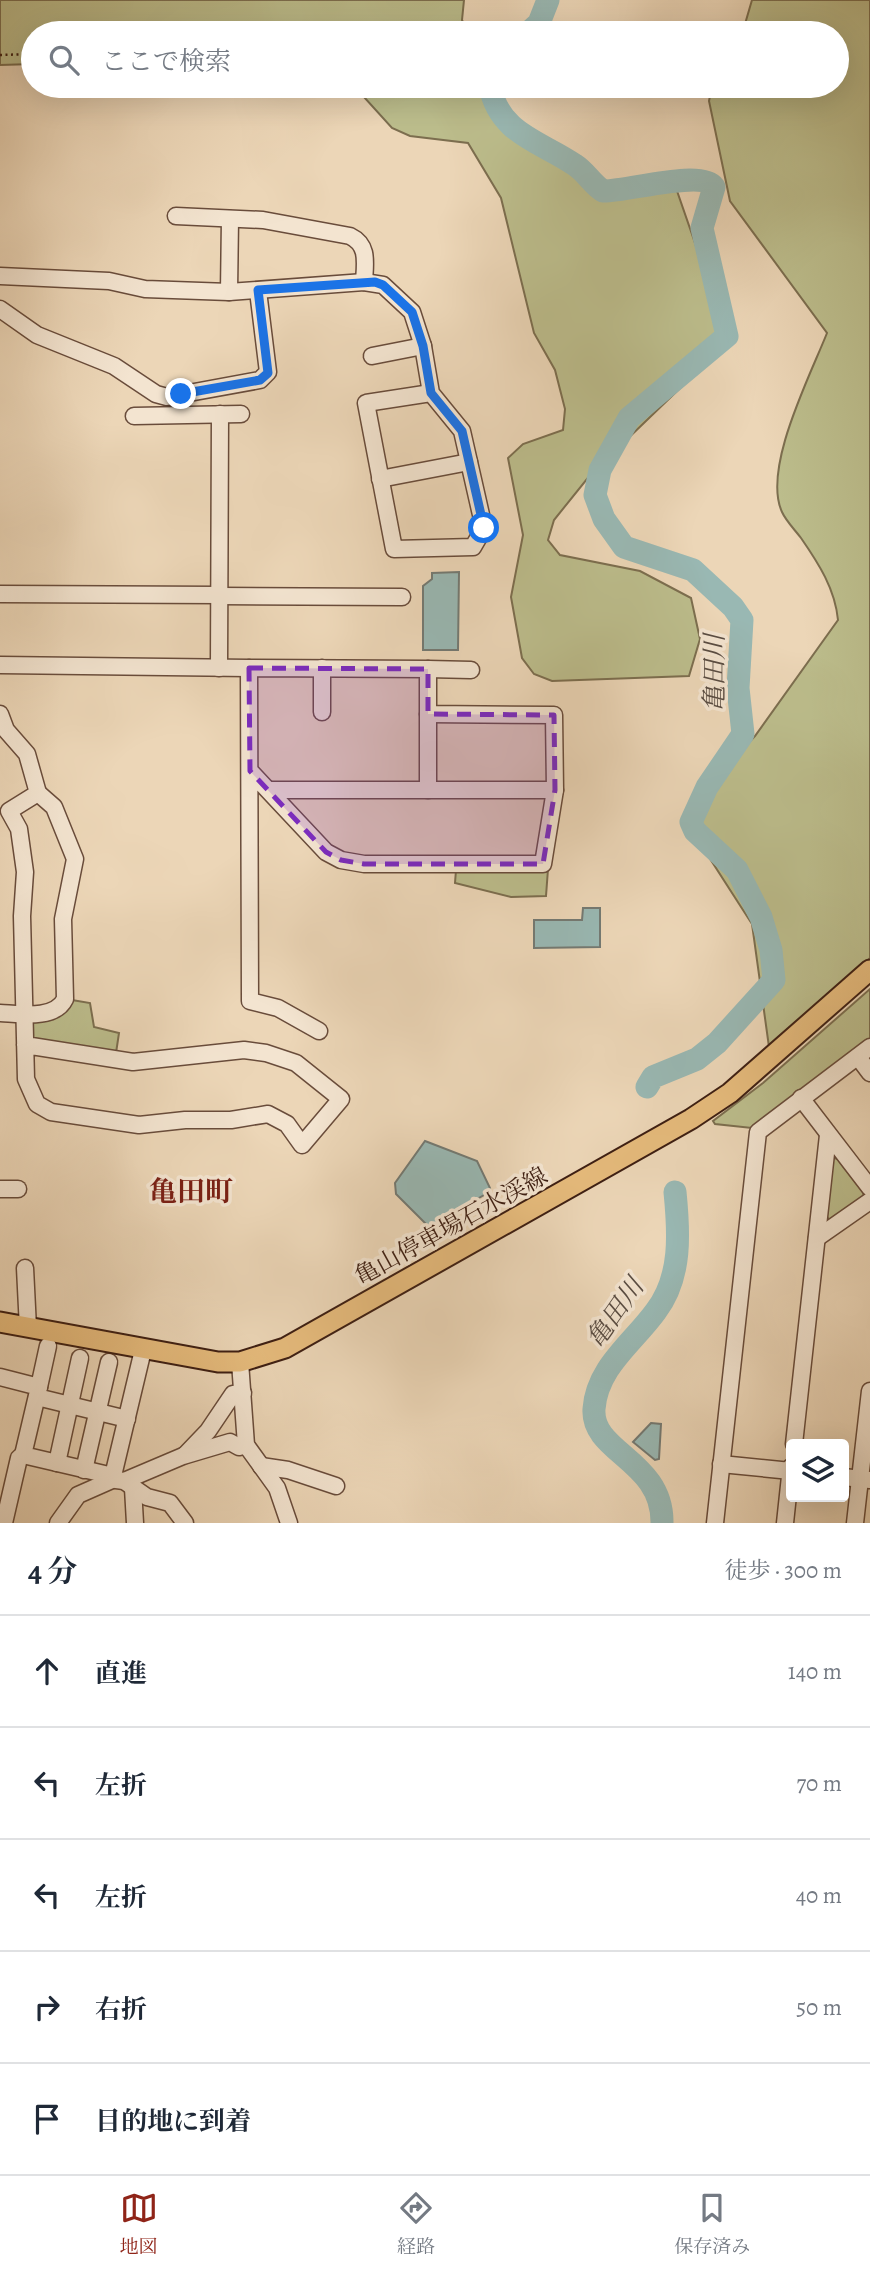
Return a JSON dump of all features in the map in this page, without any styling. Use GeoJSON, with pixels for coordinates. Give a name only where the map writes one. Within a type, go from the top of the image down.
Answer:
{"type":"FeatureCollection","features":[{"type":"Feature","properties":{"kind":"main road","name":"亀山停車場石水渓線"},"geometry":{"type":"LineString","coordinates":[[0,1322],[143,1350],[240,1362],[285,1348],[691,1119],[730,1093],[870,970]]}},
{"type":"Feature","properties":{"kind":"street"},"geometry":{"type":"LineString","coordinates":[[176,216],[263,220],[350,236],[363,245],[364,282]]}},
{"type":"Feature","properties":{"kind":"street"},"geometry":{"type":"LineString","coordinates":[[229,292],[230,219]]}},
{"type":"Feature","properties":{"kind":"street"},"geometry":{"type":"LineString","coordinates":[[0,276],[109,281],[145,289],[229,292],[364,282],[383,285],[412,312],[423,346],[431,393],[462,431],[484,528],[473,547],[394,549],[366,403],[431,393]]}},
{"type":"Feature","properties":{"kind":"street"},"geometry":{"type":"LineString","coordinates":[[0,309],[37,335],[114,366],[156,394],[167,397],[260,380],[268,373],[258,290]]}},
{"type":"Feature","properties":{"kind":"street"},"geometry":{"type":"LineString","coordinates":[[372,356],[423,346]]}},
{"type":"Feature","properties":{"kind":"street"},"geometry":{"type":"LineString","coordinates":[[219,668],[220,414]]}},
{"type":"Feature","properties":{"kind":"street"},"geometry":{"type":"LineString","coordinates":[[134,416],[241,414]]}},
{"type":"Feature","properties":{"kind":"street"},"geometry":{"type":"LineString","coordinates":[[380,479],[469,462]]}},
{"type":"Feature","properties":{"kind":"street"},"geometry":{"type":"LineString","coordinates":[[0,594],[402,597]]}},
{"type":"Feature","properties":{"kind":"street"},"geometry":{"type":"LineString","coordinates":[[0,665],[471,670]]}},
{"type":"Feature","properties":{"kind":"street"},"geometry":{"type":"LineString","coordinates":[[249,668],[250,1001],[278,1008],[319,1031]]}},
{"type":"Feature","properties":{"kind":"street"},"geometry":{"type":"LineString","coordinates":[[322,712],[323,668]]}},
{"type":"Feature","properties":{"kind":"street"},"geometry":{"type":"LineString","coordinates":[[428,669],[428,790]]}},
{"type":"Feature","properties":{"kind":"street"},"geometry":{"type":"LineString","coordinates":[[0,714],[6,730],[27,754],[38,793],[54,807],[75,859],[63,919],[66,992],[58,1009],[24,1014],[0,1013]]}},
{"type":"Feature","properties":{"kind":"street"},"geometry":{"type":"LineString","coordinates":[[250,771],[326,852],[341,860],[364,864],[543,864],[555,790],[554,715],[428,715]]}},
{"type":"Feature","properties":{"kind":"street"},"geometry":{"type":"LineString","coordinates":[[269,790],[555,790]]}},
{"type":"Feature","properties":{"kind":"street"},"geometry":{"type":"LineString","coordinates":[[25,1045],[134,1062],[244,1050],[267,1053],[296,1063],[341,1099],[302,1145],[287,1124],[268,1114],[231,1120],[186,1120],[139,1125],[51,1112],[37,1104],[28,1089],[25,1045],[22,916],[25,872],[19,829],[9,811],[38,793]]}},
{"type":"Feature","properties":{"kind":"street"},"geometry":{"type":"LineString","coordinates":[[715,1523],[758,1132],[864,1052],[870,1073]]}},
{"type":"Feature","properties":{"kind":"street"},"geometry":{"type":"LineString","coordinates":[[802,1098],[870,1188]]}},
{"type":"Feature","properties":{"kind":"street"},"geometry":{"type":"LineString","coordinates":[[795,1439],[828,1135]]}},
{"type":"Feature","properties":{"kind":"street"},"geometry":{"type":"LineString","coordinates":[[0,1189],[18,1189]]}},
{"type":"Feature","properties":{"kind":"street"},"geometry":{"type":"LineString","coordinates":[[817,1238],[870,1201]]}},
{"type":"Feature","properties":{"kind":"street"},"geometry":{"type":"LineString","coordinates":[[25,1268],[28,1328]]}},
{"type":"Feature","properties":{"kind":"street"},"geometry":{"type":"LineString","coordinates":[[4,1523],[48,1346]]}},
{"type":"Feature","properties":{"kind":"street"},"geometry":{"type":"LineString","coordinates":[[135,1523],[120,1481],[127,1419],[143,1350]]}},
{"type":"Feature","properties":{"kind":"street"},"geometry":{"type":"LineString","coordinates":[[57,1463],[80,1359]]}},
{"type":"Feature","properties":{"kind":"street"},"geometry":{"type":"LineString","coordinates":[[240,1362],[246,1445],[277,1488],[289,1523]]}},
{"type":"Feature","properties":{"kind":"street"},"geometry":{"type":"LineString","coordinates":[[84,1469],[109,1363]]}},
{"type":"Feature","properties":{"kind":"street"},"geometry":{"type":"LineString","coordinates":[[0,1377],[70,1405],[127,1419]]}},
{"type":"Feature","properties":{"kind":"street"},"geometry":{"type":"LineString","coordinates":[[855,1523],[858,1478],[870,1391]]}},
{"type":"Feature","properties":{"kind":"street"},"geometry":{"type":"LineString","coordinates":[[183,1456],[208,1431],[233,1394],[243,1393]]}},
{"type":"Feature","properties":{"kind":"street"},"geometry":{"type":"LineString","coordinates":[[58,1523],[78,1495],[183,1456],[230,1442],[239,1447],[246,1445]]}},
{"type":"Feature","properties":{"kind":"street"},"geometry":{"type":"LineString","coordinates":[[23,1455],[84,1469],[120,1481],[147,1497],[170,1503],[185,1523]]}},
{"type":"Feature","properties":{"kind":"street"},"geometry":{"type":"LineString","coordinates":[[721,1464],[786,1470]]}},
{"type":"Feature","properties":{"kind":"street"},"geometry":{"type":"LineString","coordinates":[[261,1466],[288,1470],[335,1486]]}},
{"type":"Feature","properties":{"kind":"street"},"geometry":{"type":"LineString","coordinates":[[785,1523],[787,1502]]}},
{"type":"Feature","properties":{"kind":"path"},"geometry":{"type":"LineString","coordinates":[[0,55],[21,54]]}},
{"type":"Feature","properties":{"kind":"highlighted area"},"geometry":{"type":"Polygon","coordinates":[[[249,668],[428,669],[428,714],[554,715],[555,790],[543,864],[364,864],[341,860],[326,852],[250,771],[249,668]]]}},
{"type":"Feature","properties":{"kind":"green space"},"geometry":{"type":"Polygon","coordinates":[[[0,0],[464,0],[462,21],[21,21],[21,64],[0,65],[0,0]]]}},
{"type":"Feature","properties":{"kind":"green space"},"geometry":{"type":"Polygon","coordinates":[[[752,0],[870,0],[870,958],[769,1047],[752,924],[707,854],[696,815],[698,795],[755,736],[838,620],[825,577],[782,512],[777,494],[778,472],[791,422],[827,333],[730,201],[709,101],[710,98],[849,98],[849,21],[746,21],[752,0]]]}},
{"type":"Feature","properties":{"kind":"green space"},"geometry":{"type":"Polygon","coordinates":[[[365,98],[495,98],[500,109],[597,182],[677,191],[729,341],[591,474],[554,520],[548,540],[560,555],[640,571],[691,598],[700,639],[689,676],[552,681],[534,674],[522,658],[511,597],[523,535],[508,458],[523,444],[563,430],[565,409],[555,370],[534,333],[501,198],[468,143],[410,136],[392,128],[365,98]]]}},
{"type":"Feature","properties":{"kind":"green space"},"geometry":{"type":"Polygon","coordinates":[[[548,869],[546,896],[511,897],[455,883],[456,870],[548,869]]]}},
{"type":"Feature","properties":{"kind":"green space"},"geometry":{"type":"Polygon","coordinates":[[[870,989],[870,1038],[752,1128],[715,1124],[713,1121],[763,1083],[870,989]]]}},
{"type":"Feature","properties":{"kind":"green space"},"geometry":{"type":"Polygon","coordinates":[[[72,1000],[90,1003],[94,1027],[119,1033],[116,1053],[35,1040],[30,1036],[34,1018],[72,1000]]]}},
{"type":"Feature","properties":{"kind":"green space"},"geometry":{"type":"Polygon","coordinates":[[[831,1159],[842,1160],[864,1190],[863,1198],[829,1220],[826,1215],[831,1159]]]}},
{"type":"Feature","properties":{"kind":"water"},"geometry":{"type":"Polygon","coordinates":[[[459,572],[458,650],[423,650],[423,586],[432,579],[432,573],[459,572]]]}},
{"type":"Feature","properties":{"kind":"water"},"geometry":{"type":"Polygon","coordinates":[[[583,908],[600,908],[600,947],[534,948],[534,920],[582,920],[583,908]]]}},
{"type":"Feature","properties":{"kind":"water"},"geometry":{"type":"Polygon","coordinates":[[[425,1141],[477,1161],[490,1188],[484,1195],[429,1227],[396,1194],[395,1183],[425,1141]]]}},
{"type":"Feature","properties":{"kind":"water"},"geometry":{"type":"Polygon","coordinates":[[[651,1423],[661,1424],[659,1459],[655,1460],[633,1442],[651,1423]]]}},
{"type":"Feature","properties":{"kind":"waterway","name":"亀田川"},"geometry":{"type":"LineString","coordinates":[[540,21],[548,0]]}},
{"type":"Feature","properties":{"kind":"waterway","name":"亀田川"},"geometry":{"type":"LineString","coordinates":[[494,98],[502,115],[512,126],[575,165],[603,191],[694,180],[714,187],[702,228],[727,336],[629,418],[600,470],[595,495],[604,519],[624,547],[693,570],[733,607],[742,620],[738,688],[743,734],[707,787],[691,822],[695,831],[737,870],[761,917],[771,950],[774,980],[717,1043],[697,1059],[653,1077],[647,1087]]}},
{"type":"Feature","properties":{"kind":"waterway","name":"亀田川"},"geometry":{"type":"LineString","coordinates":[[662,1523],[659,1502],[651,1485],[604,1437],[596,1424],[594,1409],[602,1380],[609,1368],[656,1311],[670,1284],[678,1238],[675,1192]]}},
{"type":"Feature","properties":{"kind":"district","name":"亀田町"},"geometry":{"type":"Point","coordinates":[191,1192]}},
{"type":"Feature","properties":{"kind":"route"},"geometry":{"type":"LineString","coordinates":[[181,394],[260,380],[268,373],[258,290],[364,282],[383,285],[412,312],[423,346],[431,393],[462,431],[484,528]]}}]}
